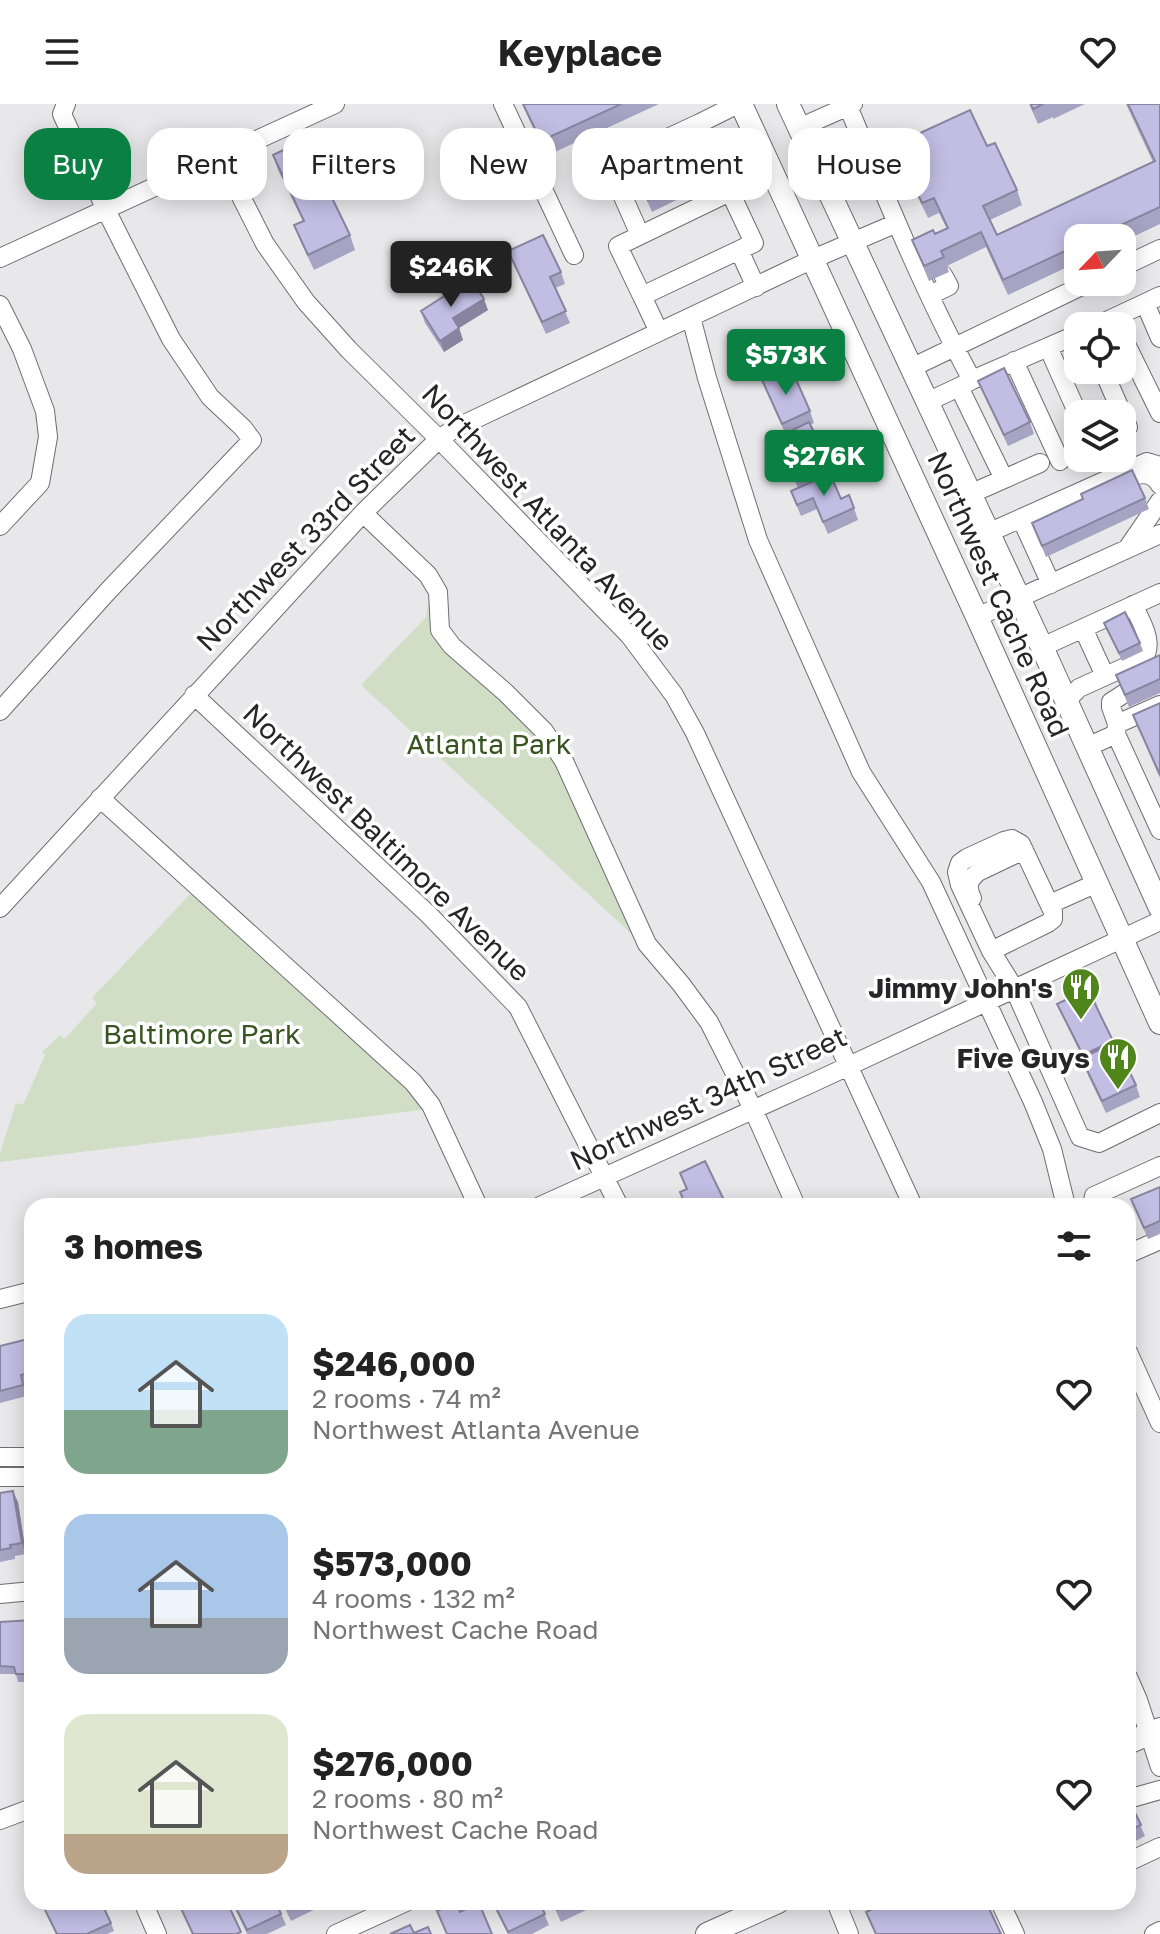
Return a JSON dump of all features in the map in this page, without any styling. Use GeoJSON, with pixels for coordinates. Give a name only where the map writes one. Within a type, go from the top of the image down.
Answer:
{"type":"FeatureCollection","features":[{"type":"Feature","properties":{"kind":"main road","name":"Northwest Cache Road"},"geometry":{"type":"LineString","coordinates":[[739,104],[750,128]]}},
{"type":"Feature","properties":{"kind":"main road","name":"Northwest Cache Road"},"geometry":{"type":"LineString","coordinates":[[788,104],[799,128]]}},
{"type":"Feature","properties":{"kind":"main road","name":"Northwest Cache Road"},"geometry":{"type":"LineString","coordinates":[[772,175],[977,617],[1160,1023]]}},
{"type":"Feature","properties":{"kind":"main road","name":"Northwest Cache Road"},"geometry":{"type":"LineString","coordinates":[[833,200],[1160,908]]}},
{"type":"Feature","properties":{"kind":"main road"},"geometry":{"type":"LineString","coordinates":[[1136,1739],[1155,1731]]}},
{"type":"Feature","properties":{"kind":"main road"},"geometry":{"type":"LineString","coordinates":[[707,1934],[760,1910]]}},
{"type":"Feature","properties":{"kind":"street"},"geometry":{"type":"LineString","coordinates":[[0,711],[109,590],[252,440],[210,397],[171,339],[62,114],[66,104]]}},
{"type":"Feature","properties":{"kind":"street"},"geometry":{"type":"LineString","coordinates":[[267,136],[335,104]]}},
{"type":"Feature","properties":{"kind":"street"},"geometry":{"type":"LineString","coordinates":[[503,104],[574,255]]}},
{"type":"Feature","properties":{"kind":"street"},"geometry":{"type":"LineString","coordinates":[[640,235],[613,174],[618,161],[739,104]]}},
{"type":"Feature","properties":{"kind":"street"},"geometry":{"type":"LineString","coordinates":[[799,128],[843,106],[897,223],[919,245],[937,285],[966,383],[1004,479]]}},
{"type":"Feature","properties":{"kind":"street"},"geometry":{"type":"LineString","coordinates":[[700,123],[702,128]]}},
{"type":"Feature","properties":{"kind":"street"},"geometry":{"type":"LineString","coordinates":[[0,258],[147,191]]}},
{"type":"Feature","properties":{"kind":"street","name":"Northwest Atlanta Avenue"},"geometry":{"type":"LineString","coordinates":[[243,200],[265,244],[306,302],[349,350],[630,636],[674,695],[695,733],[909,1198]]}},
{"type":"Feature","properties":{"kind":"street"},"geometry":{"type":"LineString","coordinates":[[659,332],[618,246],[713,200]]}},
{"type":"Feature","properties":{"kind":"street"},"geometry":{"type":"LineString","coordinates":[[642,296],[754,243],[734,200]]}},
{"type":"Feature","properties":{"kind":"street","name":"Northwest 33rd Street"},"geometry":{"type":"LineString","coordinates":[[0,908],[363,513],[439,439],[454,429],[813,259],[897,223]]}},
{"type":"Feature","properties":{"kind":"street"},"geometry":{"type":"LineString","coordinates":[[1136,260],[1160,249]]}},
{"type":"Feature","properties":{"kind":"street"},"geometry":{"type":"LineString","coordinates":[[739,250],[756,287]]}},
{"type":"Feature","properties":{"kind":"street"},"geometry":{"type":"LineString","coordinates":[[911,368],[1064,294]]}},
{"type":"Feature","properties":{"kind":"street"},"geometry":{"type":"LineString","coordinates":[[1130,312],[1152,300],[1160,338]]}},
{"type":"Feature","properties":{"kind":"street"},"geometry":{"type":"LineString","coordinates":[[0,305],[22,349],[45,411],[48,437],[40,483],[0,526]]}},
{"type":"Feature","properties":{"kind":"street"},"geometry":{"type":"LineString","coordinates":[[691,317],[758,540],[861,772],[931,882],[1042,1125],[1052,1149],[1064,1198]]}},
{"type":"Feature","properties":{"kind":"street"},"geometry":{"type":"LineString","coordinates":[[927,402],[1064,340]]}},
{"type":"Feature","properties":{"kind":"street"},"geometry":{"type":"LineString","coordinates":[[1048,347],[1072,400]]}},
{"type":"Feature","properties":{"kind":"street"},"geometry":{"type":"LineString","coordinates":[[1014,361],[1060,461]]}},
{"type":"Feature","properties":{"kind":"street"},"geometry":{"type":"LineString","coordinates":[[1136,364],[1160,413]]}},
{"type":"Feature","properties":{"kind":"street"},"geometry":{"type":"LineString","coordinates":[[988,533],[1147,462],[1160,466]]}},
{"type":"Feature","properties":{"kind":"street"},"geometry":{"type":"LineString","coordinates":[[970,494],[1040,463]]}},
{"type":"Feature","properties":{"kind":"street"},"geometry":{"type":"LineString","coordinates":[[1049,505],[1069,507],[1137,474],[1145,473],[1156,478],[1160,485]]}},
{"type":"Feature","properties":{"kind":"street"},"geometry":{"type":"LineString","coordinates":[[1125,551],[1160,501]]}},
{"type":"Feature","properties":{"kind":"street"},"geometry":{"type":"LineString","coordinates":[[363,513],[428,575],[438,592],[440,630],[452,646],[506,693],[544,731],[558,751],[647,944],[709,1022],[753,1109],[792,1198]]}},
{"type":"Feature","properties":{"kind":"street"},"geometry":{"type":"LineString","coordinates":[[1021,518],[1051,584]]}},
{"type":"Feature","properties":{"kind":"street"},"geometry":{"type":"LineString","coordinates":[[1125,551],[1160,527]]}},
{"type":"Feature","properties":{"kind":"street"},"geometry":{"type":"LineString","coordinates":[[977,617],[1160,534]]}},
{"type":"Feature","properties":{"kind":"street"},"geometry":{"type":"LineString","coordinates":[[1042,647],[1160,593]]}},
{"type":"Feature","properties":{"kind":"street"},"geometry":{"type":"LineString","coordinates":[[1066,703],[1079,688],[1143,659],[1148,652],[1148,642],[1133,605]]}},
{"type":"Feature","properties":{"kind":"street"},"geometry":{"type":"LineString","coordinates":[[1083,628],[1105,676]]}},
{"type":"Feature","properties":{"kind":"street"},"geometry":{"type":"LineString","coordinates":[[1125,693],[1111,702],[1111,707],[1117,729],[1131,752],[1135,776],[1154,800],[1159,827],[1132,846]]}},
{"type":"Feature","properties":{"kind":"street","name":"Northwest Baltimore Avenue"},"geometry":{"type":"LineString","coordinates":[[194,695],[429,915],[518,1007],[615,1198]]}},
{"type":"Feature","properties":{"kind":"street"},"geometry":{"type":"LineString","coordinates":[[1087,747],[1160,705]]}},
{"type":"Feature","properties":{"kind":"street"},"geometry":{"type":"LineString","coordinates":[[1135,776],[1157,766]]}},
{"type":"Feature","properties":{"kind":"street"},"geometry":{"type":"LineString","coordinates":[[100,798],[413,1082],[431,1105],[474,1198]]}},
{"type":"Feature","properties":{"kind":"street"},"geometry":{"type":"LineString","coordinates":[[989,947],[1053,919],[1050,904],[1021,844],[1008,839],[960,863],[957,872],[960,885],[989,947],[1014,988],[1080,1137],[1099,1143],[1160,1113]]}},
{"type":"Feature","properties":{"kind":"street"},"geometry":{"type":"LineString","coordinates":[[1050,904],[1097,883]]}},
{"type":"Feature","properties":{"kind":"street","name":"Northwest 34th Street"},"geometry":{"type":"LineString","coordinates":[[557,1198],[1160,921]]}},
{"type":"Feature","properties":{"kind":"street"},"geometry":{"type":"LineString","coordinates":[[1094,1198],[1160,1166]]}},
{"type":"Feature","properties":{"kind":"street"},"geometry":{"type":"LineString","coordinates":[[1136,1250],[1160,1240]]}},
{"type":"Feature","properties":{"kind":"street"},"geometry":{"type":"LineString","coordinates":[[0,1299],[24,1293]]}},
{"type":"Feature","properties":{"kind":"street"},"geometry":{"type":"LineString","coordinates":[[1136,1370],[1160,1423]]}},
{"type":"Feature","properties":{"kind":"street"},"geometry":{"type":"LineString","coordinates":[[0,1457],[24,1457]]}},
{"type":"Feature","properties":{"kind":"street"},"geometry":{"type":"LineString","coordinates":[[0,1477],[24,1477]]}},
{"type":"Feature","properties":{"kind":"street"},"geometry":{"type":"LineString","coordinates":[[0,1594],[24,1592]]}},
{"type":"Feature","properties":{"kind":"street"},"geometry":{"type":"LineString","coordinates":[[1136,1695],[1155,1731],[1160,1767]]}},
{"type":"Feature","properties":{"kind":"street"},"geometry":{"type":"LineString","coordinates":[[1136,1797],[1160,1790]]}},
{"type":"Feature","properties":{"kind":"street"},"geometry":{"type":"LineString","coordinates":[[0,1820],[24,1811]]}},
{"type":"Feature","properties":{"kind":"street"},"geometry":{"type":"LineString","coordinates":[[1136,1858],[1160,1847]]}},
{"type":"Feature","properties":{"kind":"street"},"geometry":{"type":"LineString","coordinates":[[146,1910],[157,1934]]}},
{"type":"Feature","properties":{"kind":"street"},"geometry":{"type":"LineString","coordinates":[[336,1934],[388,1910]]}},
{"type":"Feature","properties":{"kind":"street"},"geometry":{"type":"LineString","coordinates":[[839,1910],[849,1934]]}},
{"type":"Feature","properties":{"kind":"street"},"geometry":{"type":"LineString","coordinates":[[1004,1910],[1015,1934]]}},
{"type":"Feature","properties":{"kind":"street"},"geometry":{"type":"LineString","coordinates":[[1154,1934],[1160,1931]]}},
{"type":"Feature","properties":{"kind":"green space","name":"Atlanta Park"},"geometry":{"type":"Polygon","coordinates":[[[431,588],[435,617],[542,732],[636,938],[361,685],[426,617],[431,588]]]}},
{"type":"Feature","properties":{"kind":"green space","name":"Baltimore Park"},"geometry":{"type":"Polygon","coordinates":[[[196,888],[429,1109],[0,1162],[16,1103],[23,1105],[45,1055],[42,1052],[60,1035],[65,1039],[97,1003],[92,998],[196,888]]]}},
{"type":"Feature","properties":{"kind":"building"},"geometry":{"type":"Polygon","coordinates":[[[523,104],[621,104],[556,134],[556,128],[535,128],[523,104]]]}},
{"type":"Feature","properties":{"kind":"building"},"geometry":{"type":"Polygon","coordinates":[[[1128,104],[1160,104],[1160,207],[1123,224],[1064,224],[1064,252],[1003,280],[981,232],[941,251],[944,257],[924,266],[912,240],[933,230],[935,234],[948,228],[934,198],[930,200],[930,128],[970,110],[987,146],[995,143],[1017,190],[983,206],[997,235],[1155,161],[1128,104]]]}},
{"type":"Feature","properties":{"kind":"building"},"geometry":{"type":"Polygon","coordinates":[[[283,150],[283,176],[273,155],[283,150]]]}},
{"type":"Feature","properties":{"kind":"building"},"geometry":{"type":"Polygon","coordinates":[[[294,200],[333,200],[350,235],[308,255],[294,225],[304,221],[294,200]]]}},
{"type":"Feature","properties":{"kind":"building"},"geometry":{"type":"Polygon","coordinates":[[[543,235],[561,272],[550,277],[566,311],[542,322],[508,251],[543,235]]]}},
{"type":"Feature","properties":{"kind":"building"},"geometry":{"type":"Polygon","coordinates":[[[471,279],[484,299],[453,318],[459,328],[440,341],[421,311],[471,279]]]}},
{"type":"Feature","properties":{"kind":"building"},"geometry":{"type":"Polygon","coordinates":[[[1004,368],[1030,422],[1004,435],[978,381],[1004,368]]]}},
{"type":"Feature","properties":{"kind":"building"},"geometry":{"type":"Polygon","coordinates":[[[785,370],[789,379],[795,377],[810,411],[782,424],[762,380],[785,370]]]}},
{"type":"Feature","properties":{"kind":"building"},"geometry":{"type":"Polygon","coordinates":[[[809,422],[828,461],[794,477],[776,438],[809,422]]]}},
{"type":"Feature","properties":{"kind":"building"},"geometry":{"type":"Polygon","coordinates":[[[1133,472],[1145,498],[1042,546],[1032,523],[1083,499],[1081,494],[1133,472]]]}},
{"type":"Feature","properties":{"kind":"building"},"geometry":{"type":"Polygon","coordinates":[[[830,474],[841,499],[849,495],[854,508],[823,522],[813,498],[797,505],[791,491],[830,474]]]}},
{"type":"Feature","properties":{"kind":"building"},"geometry":{"type":"Polygon","coordinates":[[[1125,612],[1140,643],[1119,653],[1104,623],[1125,612]]]}},
{"type":"Feature","properties":{"kind":"building"},"geometry":{"type":"Polygon","coordinates":[[[1160,655],[1160,679],[1125,695],[1116,675],[1160,655]]]}},
{"type":"Feature","properties":{"kind":"building"},"geometry":{"type":"Polygon","coordinates":[[[1160,703],[1160,775],[1133,715],[1160,703]]]}},
{"type":"Feature","properties":{"kind":"building"},"geometry":{"type":"Polygon","coordinates":[[[1090,988],[1113,1041],[1083,1055],[1057,1004],[1090,988]]]}},
{"type":"Feature","properties":{"kind":"building"},"geometry":{"type":"Polygon","coordinates":[[[1115,1042],[1136,1085],[1102,1101],[1084,1064],[1091,1060],[1088,1055],[1115,1042]]]}},
{"type":"Feature","properties":{"kind":"building"},"geometry":{"type":"Polygon","coordinates":[[[705,1161],[723,1198],[683,1198],[680,1192],[687,1189],[680,1173],[705,1161]]]}},
{"type":"Feature","properties":{"kind":"building"},"geometry":{"type":"Polygon","coordinates":[[[1160,1187],[1160,1221],[1144,1228],[1136,1210],[1136,1198],[1133,1198],[1160,1187]]]}},
{"type":"Feature","properties":{"kind":"building"},"geometry":{"type":"Polygon","coordinates":[[[24,1340],[23,1385],[0,1391],[0,1346],[24,1340]]]}},
{"type":"Feature","properties":{"kind":"building"},"geometry":{"type":"Polygon","coordinates":[[[13,1491],[22,1543],[0,1550],[0,1493],[13,1491]]]}},
{"type":"Feature","properties":{"kind":"building"},"geometry":{"type":"Polygon","coordinates":[[[24,1620],[24,1674],[16,1674],[14,1667],[0,1666],[0,1622],[24,1620]]]}},
{"type":"Feature","properties":{"kind":"building"},"geometry":{"type":"Polygon","coordinates":[[[45,1910],[105,1910],[111,1923],[87,1934],[57,1934],[45,1910]]]}},
{"type":"Feature","properties":{"kind":"building"},"geometry":{"type":"Polygon","coordinates":[[[182,1910],[231,1910],[241,1932],[236,1934],[193,1934],[182,1910]]]}},
{"type":"Feature","properties":{"kind":"building"},"geometry":{"type":"Polygon","coordinates":[[[237,1910],[279,1910],[281,1914],[247,1930],[237,1910]]]}},
{"type":"Feature","properties":{"kind":"building"},"geometry":{"type":"Polygon","coordinates":[[[482,1910],[492,1934],[447,1934],[437,1911],[482,1910]]]}},
{"type":"Feature","properties":{"kind":"building"},"geometry":{"type":"Polygon","coordinates":[[[497,1910],[543,1910],[545,1914],[508,1932],[497,1910]]]}},
{"type":"Feature","properties":{"kind":"building"},"geometry":{"type":"Polygon","coordinates":[[[990,1910],[1001,1934],[876,1934],[866,1912],[990,1910]]]}},
{"type":"Feature","properties":{"kind":"building"},"geometry":{"type":"Polygon","coordinates":[[[410,1925],[414,1933],[428,1927],[431,1934],[390,1934],[410,1925]]]}},
{"type":"Feature","properties":{"kind":"place","name":"Jimmy John's"},"geometry":{"type":"Point","coordinates":[1081,1021]}},
{"type":"Feature","properties":{"kind":"place","name":"Five Guys"},"geometry":{"type":"Point","coordinates":[1118,1091]}}]}
